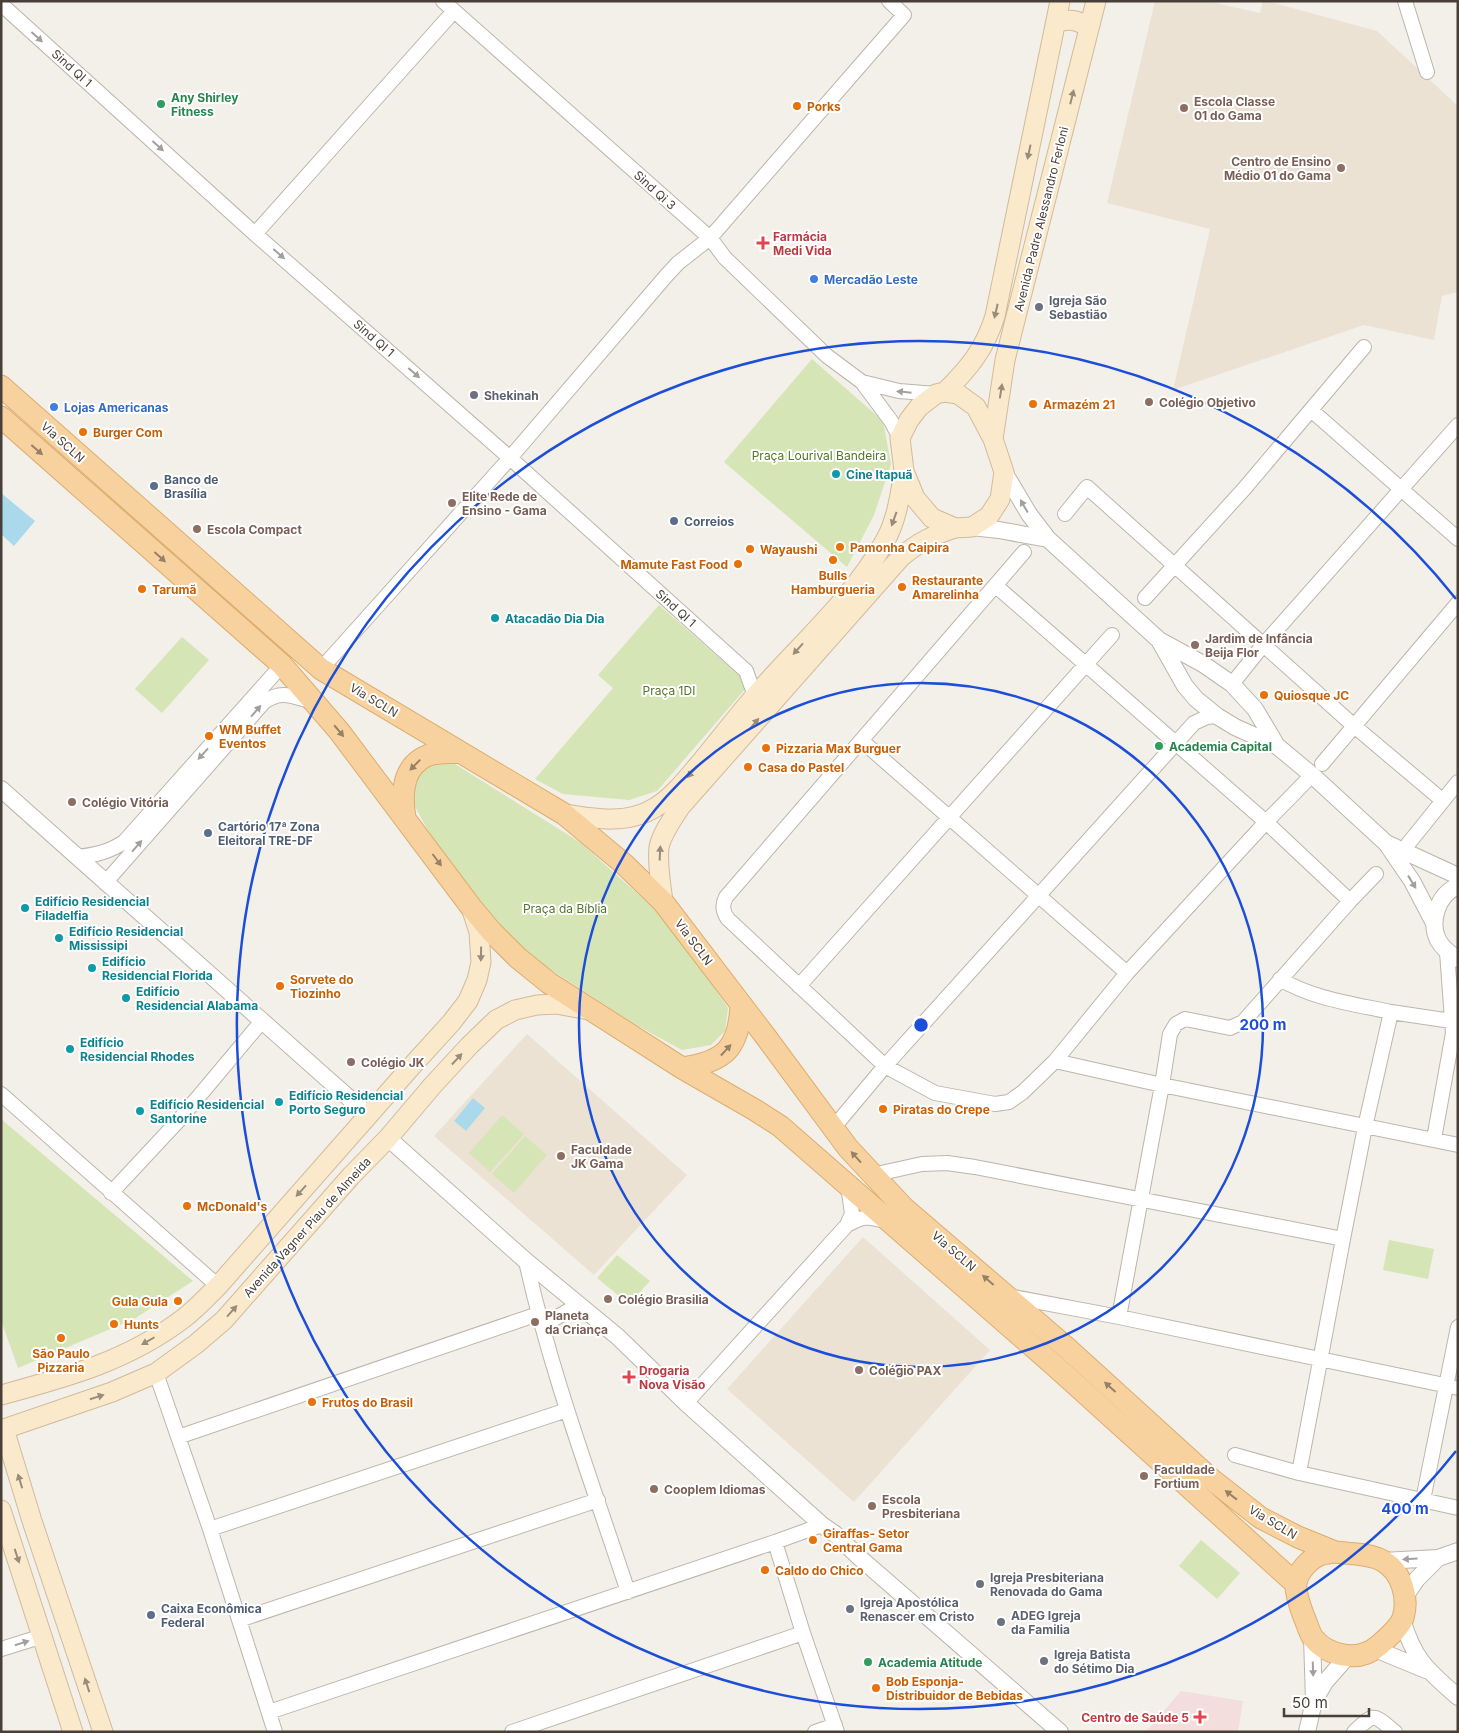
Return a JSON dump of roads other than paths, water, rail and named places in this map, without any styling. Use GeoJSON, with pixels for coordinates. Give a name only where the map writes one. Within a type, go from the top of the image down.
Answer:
{"type":"FeatureCollection","features":[{"type":"Feature","properties":{"kind":"main road","name":"Avenida Padre Alessandro Ferloni"},"geometry":{"type":"LineString","coordinates":[[940,393],[966,371],[978,355],[995,318],[1060,1]]}},
{"type":"Feature","properties":{"kind":"main road"},"geometry":{"type":"LineString","coordinates":[[1082,1],[1096,1]]}},
{"type":"Feature","properties":{"kind":"main road","name":"Avenida Padre Alessandro Ferloni"},"geometry":{"type":"LineString","coordinates":[[993,439],[1006,360],[1096,1]]}},
{"type":"Feature","properties":{"kind":"main road"},"geometry":{"type":"LineString","coordinates":[[1056,23],[1068,19],[1089,26]]}},
{"type":"Feature","properties":{"kind":"main road","name":"Via SCLN"},"geometry":{"type":"LineString","coordinates":[[1,386],[321,669],[564,814],[624,864],[664,902],[848,1148],[904,1208],[1067,1348],[1211,1479],[1261,1518],[1298,1537],[1335,1552]]}},
{"type":"Feature","properties":{"kind":"main road"},"geometry":{"type":"LineString","coordinates":[[664,902],[659,869],[659,846],[668,825],[681,806],[901,557],[932,536],[964,528],[989,516],[1000,500],[1004,472],[993,439],[976,407],[958,394],[940,393],[919,407],[909,420],[900,438],[904,471],[915,498],[932,518],[964,528]]}},
{"type":"Feature","properties":{"kind":"main road","name":"Via SCLN"},"geometry":{"type":"LineString","coordinates":[[1,417],[282,665],[339,731],[471,907],[491,931],[518,958],[549,983],[589,1010],[780,1126],[1055,1366],[1296,1584]]}},
{"type":"Feature","properties":{"kind":"main road"},"geometry":{"type":"LineString","coordinates":[[564,814],[593,819],[618,819],[637,816],[655,808],[678,789],[755,696],[859,580],[886,539],[899,505],[904,471]]}},
{"type":"Feature","properties":{"kind":"main road"},"geometry":{"type":"LineString","coordinates":[[405,818],[402,800],[404,782],[410,768],[430,755],[460,752]]}},
{"type":"Feature","properties":{"kind":"main road"},"geometry":{"type":"LineString","coordinates":[[1,1396],[65,1378],[112,1361],[150,1340],[184,1317],[218,1286],[368,1115],[451,1024],[468,1001],[477,980],[481,962],[479,932],[471,907]]}},
{"type":"Feature","properties":{"kind":"main road","name":"Avenida Vagner Piau de Almeida"},"geometry":{"type":"LineString","coordinates":[[3,1430],[112,1392],[156,1373],[196,1344],[224,1320],[351,1176],[388,1138],[433,1085],[496,1020],[515,1010],[538,1005],[556,1004],[589,1010]]}},
{"type":"Feature","properties":{"kind":"main road"},"geometry":{"type":"LineString","coordinates":[[682,1068],[704,1064],[723,1055],[736,1038],[740,1024],[741,1005]]}},
{"type":"Feature","properties":{"kind":"main road"},"geometry":{"type":"LineString","coordinates":[[410,1068],[422,1069],[432,1080],[433,1085]]}},
{"type":"Feature","properties":{"kind":"main road"},"geometry":{"type":"LineString","coordinates":[[333,1156],[325,1170],[327,1176],[336,1181],[351,1176]]}},
{"type":"Feature","properties":{"kind":"main road"},"geometry":{"type":"LineString","coordinates":[[1055,1366],[1065,1354],[1067,1348]]}},
{"type":"Feature","properties":{"kind":"main road"},"geometry":{"type":"LineString","coordinates":[[65,1378],[57,1387],[57,1394],[62,1403],[72,1406]]}},
{"type":"Feature","properties":{"kind":"main road"},"geometry":{"type":"LineString","coordinates":[[31,1387],[39,1389],[43,1394],[44,1401],[33,1418]]}},
{"type":"Feature","properties":{"kind":"main road"},"geometry":{"type":"LineString","coordinates":[[3,1430],[103,1732]]}},
{"type":"Feature","properties":{"kind":"main road"},"geometry":{"type":"LineString","coordinates":[[1,1510],[73,1732]]}},
{"type":"Feature","properties":{"kind":"main road"},"geometry":{"type":"LineString","coordinates":[[8,1530],[18,1520],[25,1519],[32,1522]]}},
{"type":"Feature","properties":{"kind":"main road"},"geometry":{"type":"LineString","coordinates":[[1335,1552],[1367,1556],[1383,1561],[1397,1574],[1406,1595],[1402,1619],[1392,1633],[1375,1649],[1365,1654],[1347,1657],[1329,1650],[1312,1637],[1301,1607],[1296,1584],[1306,1564],[1318,1555],[1335,1552]]}},
{"type":"Feature","properties":{"kind":"street","name":"Sind Qi 3"},"geometry":{"type":"LineString","coordinates":[[443,1],[710,238],[725,258],[828,356],[868,387]]}},
{"type":"Feature","properties":{"kind":"street"},"geometry":{"type":"LineString","coordinates":[[321,669],[510,458],[666,276],[678,263],[710,238],[904,14],[890,1]]}},
{"type":"Feature","properties":{"kind":"street"},"geometry":{"type":"LineString","coordinates":[[1405,1],[1426,72]]}},
{"type":"Feature","properties":{"kind":"street","name":"Sind QI 1"},"geometry":{"type":"LineString","coordinates":[[2,7],[255,234],[510,458],[572,516],[746,671]]}},
{"type":"Feature","properties":{"kind":"street"},"geometry":{"type":"LineString","coordinates":[[255,234],[454,11]]}},
{"type":"Feature","properties":{"kind":"street"},"geometry":{"type":"LineString","coordinates":[[1145,598],[1244,490],[1364,348]]}},
{"type":"Feature","properties":{"kind":"street"},"geometry":{"type":"LineString","coordinates":[[868,387],[940,393]]}},
{"type":"Feature","properties":{"kind":"street"},"geometry":{"type":"LineString","coordinates":[[868,387],[900,438]]}},
{"type":"Feature","properties":{"kind":"street"},"geometry":{"type":"LineString","coordinates":[[1311,410],[1458,539]]}},
{"type":"Feature","properties":{"kind":"street"},"geometry":{"type":"LineString","coordinates":[[1232,684],[1264,644],[1458,425]]}},
{"type":"Feature","properties":{"kind":"street"},"geometry":{"type":"LineString","coordinates":[[1004,472],[1029,514],[1048,539],[1159,640],[1203,664],[1232,684],[1255,709],[1277,746]]}},
{"type":"Feature","properties":{"kind":"street"},"geometry":{"type":"LineString","coordinates":[[1064,514],[1087,488],[1353,725],[1442,800]]}},
{"type":"Feature","properties":{"kind":"street"},"geometry":{"type":"LineString","coordinates":[[964,528],[999,530],[1048,539]]}},
{"type":"Feature","properties":{"kind":"street"},"geometry":{"type":"LineString","coordinates":[[1024,552],[723,902],[723,908],[728,919],[885,1066],[935,1093],[995,1104],[1009,1102],[1023,1092],[1055,1061],[1127,972],[1266,822],[1317,770],[1353,725],[1458,603]]}},
{"type":"Feature","properties":{"kind":"street"},"geometry":{"type":"LineString","coordinates":[[996,586],[1266,822],[1350,900]]}},
{"type":"Feature","properties":{"kind":"street"},"geometry":{"type":"LineString","coordinates":[[799,986],[1112,635]]}},
{"type":"Feature","properties":{"kind":"street"},"geometry":{"type":"LineString","coordinates":[[1159,640],[1185,686],[1196,699],[1217,716],[1235,727],[1277,746],[1317,770],[1386,843],[1412,881],[1434,923],[1438,939],[1452,955],[1455,1025],[1434,1139]]}},
{"type":"Feature","properties":{"kind":"street"},"geometry":{"type":"LineString","coordinates":[[1185,686],[1188,673],[1203,664]]}},
{"type":"Feature","properties":{"kind":"street"},"geometry":{"type":"LineString","coordinates":[[77,857],[100,854],[112,850],[124,842],[282,665]]}},
{"type":"Feature","properties":{"kind":"street"},"geometry":{"type":"LineString","coordinates":[[746,671],[773,676]]}},
{"type":"Feature","properties":{"kind":"street"},"geometry":{"type":"LineString","coordinates":[[746,671],[755,696]]}},
{"type":"Feature","properties":{"kind":"street"},"geometry":{"type":"LineString","coordinates":[[105,883],[264,702],[272,696],[281,694],[313,702]]}},
{"type":"Feature","properties":{"kind":"street"},"geometry":{"type":"LineString","coordinates":[[1194,723],[1198,708],[1196,699]]}},
{"type":"Feature","properties":{"kind":"street"},"geometry":{"type":"LineString","coordinates":[[1235,727],[1245,722],[1255,709]]}},
{"type":"Feature","properties":{"kind":"street"},"geometry":{"type":"LineString","coordinates":[[834,1127],[885,1066],[1194,723],[1207,717],[1217,716]]}},
{"type":"Feature","properties":{"kind":"street"},"geometry":{"type":"LineString","coordinates":[[862,741],[1127,972]]}},
{"type":"Feature","properties":{"kind":"street"},"geometry":{"type":"LineString","coordinates":[[1408,844],[1458,782]]}},
{"type":"Feature","properties":{"kind":"street"},"geometry":{"type":"LineString","coordinates":[[1,789],[368,1115]]}},
{"type":"Feature","properties":{"kind":"street"},"geometry":{"type":"LineString","coordinates":[[1386,843],[1458,876]]}},
{"type":"Feature","properties":{"kind":"street"},"geometry":{"type":"LineString","coordinates":[[1119,1317],[1170,1034],[1176,1024],[1185,1019],[1230,1028],[1236,1027],[1243,1022],[1350,900],[1376,874]]}},
{"type":"Feature","properties":{"kind":"street"},"geometry":{"type":"LineString","coordinates":[[1434,923],[1438,904],[1451,889],[1458,886]]}},
{"type":"Feature","properties":{"kind":"street"},"geometry":{"type":"LineString","coordinates":[[1280,979],[1294,987],[1322,997],[1455,1025]]}},
{"type":"Feature","properties":{"kind":"street"},"geometry":{"type":"LineString","coordinates":[[1299,1473],[1365,1127],[1391,1012]]}},
{"type":"Feature","properties":{"kind":"street"},"geometry":{"type":"LineString","coordinates":[[112,1192],[179,1120],[262,1021]]}},
{"type":"Feature","properties":{"kind":"street"},"geometry":{"type":"LineString","coordinates":[[1055,1061],[1162,1085],[1458,1145]]}},
{"type":"Feature","properties":{"kind":"street"},"geometry":{"type":"LineString","coordinates":[[1,1094],[218,1286]]}},
{"type":"Feature","properties":{"kind":"street"},"geometry":{"type":"LineString","coordinates":[[388,1138],[526,1261],[618,1337],[686,1403],[822,1525],[836,1534],[875,1571],[1060,1732]]}},
{"type":"Feature","properties":{"kind":"street"},"geometry":{"type":"LineString","coordinates":[[872,1175],[922,1164],[947,1164],[1343,1239]]}},
{"type":"Feature","properties":{"kind":"street"},"geometry":{"type":"LineString","coordinates":[[848,1184],[852,1214],[848,1225]]}},
{"type":"Feature","properties":{"kind":"street"},"geometry":{"type":"LineString","coordinates":[[686,1403],[848,1225],[861,1217],[870,1216],[890,1222]]}},
{"type":"Feature","properties":{"kind":"street"},"geometry":{"type":"LineString","coordinates":[[526,1261],[540,1320],[628,1592]]}},
{"type":"Feature","properties":{"kind":"street"},"geometry":{"type":"LineString","coordinates":[[1006,1296],[1119,1317],[1451,1387]]}},
{"type":"Feature","properties":{"kind":"street"},"geometry":{"type":"LineString","coordinates":[[178,1437],[540,1320],[578,1305]]}},
{"type":"Feature","properties":{"kind":"street"},"geometry":{"type":"LineString","coordinates":[[1423,1500],[1451,1387],[1458,1327]]}},
{"type":"Feature","properties":{"kind":"street"},"geometry":{"type":"LineString","coordinates":[[156,1373],[210,1529],[275,1732]]}},
{"type":"Feature","properties":{"kind":"street"},"geometry":{"type":"LineString","coordinates":[[210,1529],[568,1410]]}},
{"type":"Feature","properties":{"kind":"street"},"geometry":{"type":"LineString","coordinates":[[1235,1455],[1299,1473],[1458,1508]]}},
{"type":"Feature","properties":{"kind":"street"},"geometry":{"type":"LineString","coordinates":[[239,1620],[598,1500]]}},
{"type":"Feature","properties":{"kind":"street"},"geometry":{"type":"LineString","coordinates":[[269,1712],[822,1525]]}},
{"type":"Feature","properties":{"kind":"street"},"geometry":{"type":"LineString","coordinates":[[775,1542],[803,1633],[836,1728],[815,1732]]}},
{"type":"Feature","properties":{"kind":"street"},"geometry":{"type":"LineString","coordinates":[[1383,1561],[1438,1558],[1458,1552]]}},
{"type":"Feature","properties":{"kind":"street"},"geometry":{"type":"LineString","coordinates":[[1406,1595],[1417,1578],[1438,1558]]}},
{"type":"Feature","properties":{"kind":"street"},"geometry":{"type":"LineString","coordinates":[[1402,1619],[1414,1653],[1428,1671],[1458,1697]]}},
{"type":"Feature","properties":{"kind":"street"},"geometry":{"type":"LineString","coordinates":[[512,1732],[803,1633]]}},
{"type":"Feature","properties":{"kind":"street"},"geometry":{"type":"LineString","coordinates":[[1,1649],[43,1636]]}},
{"type":"Feature","properties":{"kind":"street"},"geometry":{"type":"LineString","coordinates":[[1308,1732],[1314,1701],[1312,1637]]}},
{"type":"Feature","properties":{"kind":"street"},"geometry":{"type":"LineString","coordinates":[[1375,1649],[1428,1671]]}},
{"type":"Feature","properties":{"kind":"street"},"geometry":{"type":"LineString","coordinates":[[1314,1701],[1325,1682],[1347,1657]]}},
{"type":"Feature","properties":{"kind":"street"},"geometry":{"type":"LineString","coordinates":[[1354,1732],[1369,1718],[1374,1717],[1381,1720],[1395,1732]]}},
{"type":"Feature","properties":{"kind":"water"},"geometry":{"type":"Polygon","coordinates":[[[1,493],[35,521],[14,546],[1,534],[1,493]]]}},
{"type":"Feature","properties":{"kind":"water"},"geometry":{"type":"Polygon","coordinates":[[[473,1098],[485,1108],[466,1131],[454,1121],[473,1098]]]}},
{"type":"Feature","properties":{"kind":"place","name":"Any Shirley Fitness"},"geometry":{"type":"Point","coordinates":[161,104]}},
{"type":"Feature","properties":{"kind":"place","name":"Porks"},"geometry":{"type":"Point","coordinates":[797,106]}},
{"type":"Feature","properties":{"kind":"place","name":"Escola Classe 01 do Gama"},"geometry":{"type":"Point","coordinates":[1184,108]}},
{"type":"Feature","properties":{"kind":"place","name":"Centro de Ensino Médio 01 do Gama"},"geometry":{"type":"Point","coordinates":[1341,168]}},
{"type":"Feature","properties":{"kind":"place","name":"Farmácia Medi Vida"},"geometry":{"type":"Point","coordinates":[763,243]}},
{"type":"Feature","properties":{"kind":"place","name":"Mercadão Leste"},"geometry":{"type":"Point","coordinates":[814,279]}},
{"type":"Feature","properties":{"kind":"place","name":"Igreja São Sebastião"},"geometry":{"type":"Point","coordinates":[1039,307]}},
{"type":"Feature","properties":{"kind":"place","name":"Shekinah"},"geometry":{"type":"Point","coordinates":[474,395]}},
{"type":"Feature","properties":{"kind":"place","name":"Colégio Objetivo"},"geometry":{"type":"Point","coordinates":[1149,402]}},
{"type":"Feature","properties":{"kind":"place","name":"Armazém 21"},"geometry":{"type":"Point","coordinates":[1033,404]}},
{"type":"Feature","properties":{"kind":"place","name":"Lojas Americanas"},"geometry":{"type":"Point","coordinates":[54,407]}},
{"type":"Feature","properties":{"kind":"place","name":"Burger Com"},"geometry":{"type":"Point","coordinates":[83,432]}},
{"type":"Feature","properties":{"kind":"place","name":"Cine Itapuã"},"geometry":{"type":"Point","coordinates":[836,474]}},
{"type":"Feature","properties":{"kind":"place","name":"Banco de Brasília"},"geometry":{"type":"Point","coordinates":[154,486]}},
{"type":"Feature","properties":{"kind":"place","name":"Elite Rede de Ensino - Gama"},"geometry":{"type":"Point","coordinates":[452,503]}},
{"type":"Feature","properties":{"kind":"place","name":"Correios"},"geometry":{"type":"Point","coordinates":[674,521]}},
{"type":"Feature","properties":{"kind":"place","name":"Escola Compact"},"geometry":{"type":"Point","coordinates":[197,529]}},
{"type":"Feature","properties":{"kind":"place","name":"Pamonha Caipira"},"geometry":{"type":"Point","coordinates":[840,547]}},
{"type":"Feature","properties":{"kind":"place","name":"Wayaushi"},"geometry":{"type":"Point","coordinates":[750,549]}},
{"type":"Feature","properties":{"kind":"place","name":"Bulls Hamburgueria"},"geometry":{"type":"Point","coordinates":[833,560]}},
{"type":"Feature","properties":{"kind":"place","name":"Mamute Fast Food"},"geometry":{"type":"Point","coordinates":[738,564]}},
{"type":"Feature","properties":{"kind":"place","name":"Restaurante Amarelinha"},"geometry":{"type":"Point","coordinates":[902,587]}},
{"type":"Feature","properties":{"kind":"place","name":"Tarumã"},"geometry":{"type":"Point","coordinates":[142,589]}},
{"type":"Feature","properties":{"kind":"place","name":"Atacadão Dia Dia"},"geometry":{"type":"Point","coordinates":[495,618]}},
{"type":"Feature","properties":{"kind":"place","name":"Jardim de Infância Beija Flor"},"geometry":{"type":"Point","coordinates":[1195,645]}},
{"type":"Feature","properties":{"kind":"place","name":"Quiosque JC"},"geometry":{"type":"Point","coordinates":[1264,695]}},
{"type":"Feature","properties":{"kind":"place","name":"WM Buffet Eventos"},"geometry":{"type":"Point","coordinates":[209,736]}},
{"type":"Feature","properties":{"kind":"place","name":"Academia Capital"},"geometry":{"type":"Point","coordinates":[1159,746]}},
{"type":"Feature","properties":{"kind":"place","name":"Pizzaria Max Burguer"},"geometry":{"type":"Point","coordinates":[766,748]}},
{"type":"Feature","properties":{"kind":"place","name":"Casa do Pastel"},"geometry":{"type":"Point","coordinates":[748,767]}},
{"type":"Feature","properties":{"kind":"place","name":"Colégio Vitória"},"geometry":{"type":"Point","coordinates":[72,802]}},
{"type":"Feature","properties":{"kind":"place","name":"Cartório 17ª Zona Eleitoral TRE-DF"},"geometry":{"type":"Point","coordinates":[208,833]}},
{"type":"Feature","properties":{"kind":"place","name":"Edifício Residencial Filadelfia"},"geometry":{"type":"Point","coordinates":[25,908]}},
{"type":"Feature","properties":{"kind":"place","name":"Edifício Residencial Mississipi"},"geometry":{"type":"Point","coordinates":[59,938]}},
{"type":"Feature","properties":{"kind":"place","name":"Edifício Residencial Florida"},"geometry":{"type":"Point","coordinates":[92,968]}},
{"type":"Feature","properties":{"kind":"place","name":"Sorvete do Tiozinho"},"geometry":{"type":"Point","coordinates":[280,986]}},
{"type":"Feature","properties":{"kind":"place","name":"Edifício Residencial Alabama"},"geometry":{"type":"Point","coordinates":[126,998]}},
{"type":"Feature","properties":{"kind":"place","name":"Edifício Residencial Rhodes"},"geometry":{"type":"Point","coordinates":[70,1049]}},
{"type":"Feature","properties":{"kind":"place","name":"Colégio JK"},"geometry":{"type":"Point","coordinates":[351,1062]}},
{"type":"Feature","properties":{"kind":"place","name":"Edifício Residencial Porto Seguro"},"geometry":{"type":"Point","coordinates":[279,1102]}},
{"type":"Feature","properties":{"kind":"place","name":"Piratas do Crepe"},"geometry":{"type":"Point","coordinates":[883,1109]}},
{"type":"Feature","properties":{"kind":"place","name":"Edifício Residencial Santorine"},"geometry":{"type":"Point","coordinates":[140,1111]}},
{"type":"Feature","properties":{"kind":"place","name":"Faculdade JK Gama"},"geometry":{"type":"Point","coordinates":[561,1156]}},
{"type":"Feature","properties":{"kind":"place","name":"McDonald's"},"geometry":{"type":"Point","coordinates":[187,1206]}},
{"type":"Feature","properties":{"kind":"place","name":"Colégio Brasilia"},"geometry":{"type":"Point","coordinates":[608,1299]}},
{"type":"Feature","properties":{"kind":"place","name":"Gula Gula"},"geometry":{"type":"Point","coordinates":[178,1301]}},
{"type":"Feature","properties":{"kind":"place","name":"Planeta da Criança"},"geometry":{"type":"Point","coordinates":[535,1322]}},
{"type":"Feature","properties":{"kind":"place","name":"Hunts"},"geometry":{"type":"Point","coordinates":[114,1324]}},
{"type":"Feature","properties":{"kind":"place","name":"São Paulo Pizzaria"},"geometry":{"type":"Point","coordinates":[61,1338]}},
{"type":"Feature","properties":{"kind":"place","name":"Colégio PAX"},"geometry":{"type":"Point","coordinates":[859,1370]}},
{"type":"Feature","properties":{"kind":"place","name":"Drogaria Nova Visão"},"geometry":{"type":"Point","coordinates":[629,1377]}},
{"type":"Feature","properties":{"kind":"place","name":"Frutos do Brasil"},"geometry":{"type":"Point","coordinates":[312,1402]}},
{"type":"Feature","properties":{"kind":"place","name":"Faculdade Fortium"},"geometry":{"type":"Point","coordinates":[1144,1476]}},
{"type":"Feature","properties":{"kind":"place","name":"Cooplem Idiomas"},"geometry":{"type":"Point","coordinates":[654,1489]}},
{"type":"Feature","properties":{"kind":"place","name":"Escola Presbiteriana"},"geometry":{"type":"Point","coordinates":[872,1506]}},
{"type":"Feature","properties":{"kind":"place","name":"Giraffas- Setor Central Gama"},"geometry":{"type":"Point","coordinates":[813,1540]}},
{"type":"Feature","properties":{"kind":"place","name":"Caldo do Chico"},"geometry":{"type":"Point","coordinates":[765,1570]}},
{"type":"Feature","properties":{"kind":"place","name":"Igreja Presbiteriana Renovada do Gama"},"geometry":{"type":"Point","coordinates":[980,1584]}},
{"type":"Feature","properties":{"kind":"place","name":"Igreja Apostólica Renascer em Cristo"},"geometry":{"type":"Point","coordinates":[850,1609]}},
{"type":"Feature","properties":{"kind":"place","name":"Caixa Econômica Federal"},"geometry":{"type":"Point","coordinates":[151,1615]}},
{"type":"Feature","properties":{"kind":"place","name":"ADEG Igreja da Familia"},"geometry":{"type":"Point","coordinates":[1001,1622]}},
{"type":"Feature","properties":{"kind":"place","name":"Igreja Batista do Sétimo Dia"},"geometry":{"type":"Point","coordinates":[1044,1661]}},
{"type":"Feature","properties":{"kind":"place","name":"Academia Atitude"},"geometry":{"type":"Point","coordinates":[868,1662]}},
{"type":"Feature","properties":{"kind":"place","name":"Bob Esponja- Distribuidor de Bebidas"},"geometry":{"type":"Point","coordinates":[876,1688]}},
{"type":"Feature","properties":{"kind":"place","name":"Centro de Saúde 5"},"geometry":{"type":"Point","coordinates":[1200,1717]}},
{"type":"Feature","properties":{"kind":"park label","name":"Praça Lourival Bandeira"},"geometry":{"type":"Point","coordinates":[819,455]}},
{"type":"Feature","properties":{"kind":"park label","name":"Praça 1DI"},"geometry":{"type":"Point","coordinates":[669,690]}},
{"type":"Feature","properties":{"kind":"park label","name":"Praça da Bíblia"},"geometry":{"type":"Point","coordinates":[565,908]}}]}
